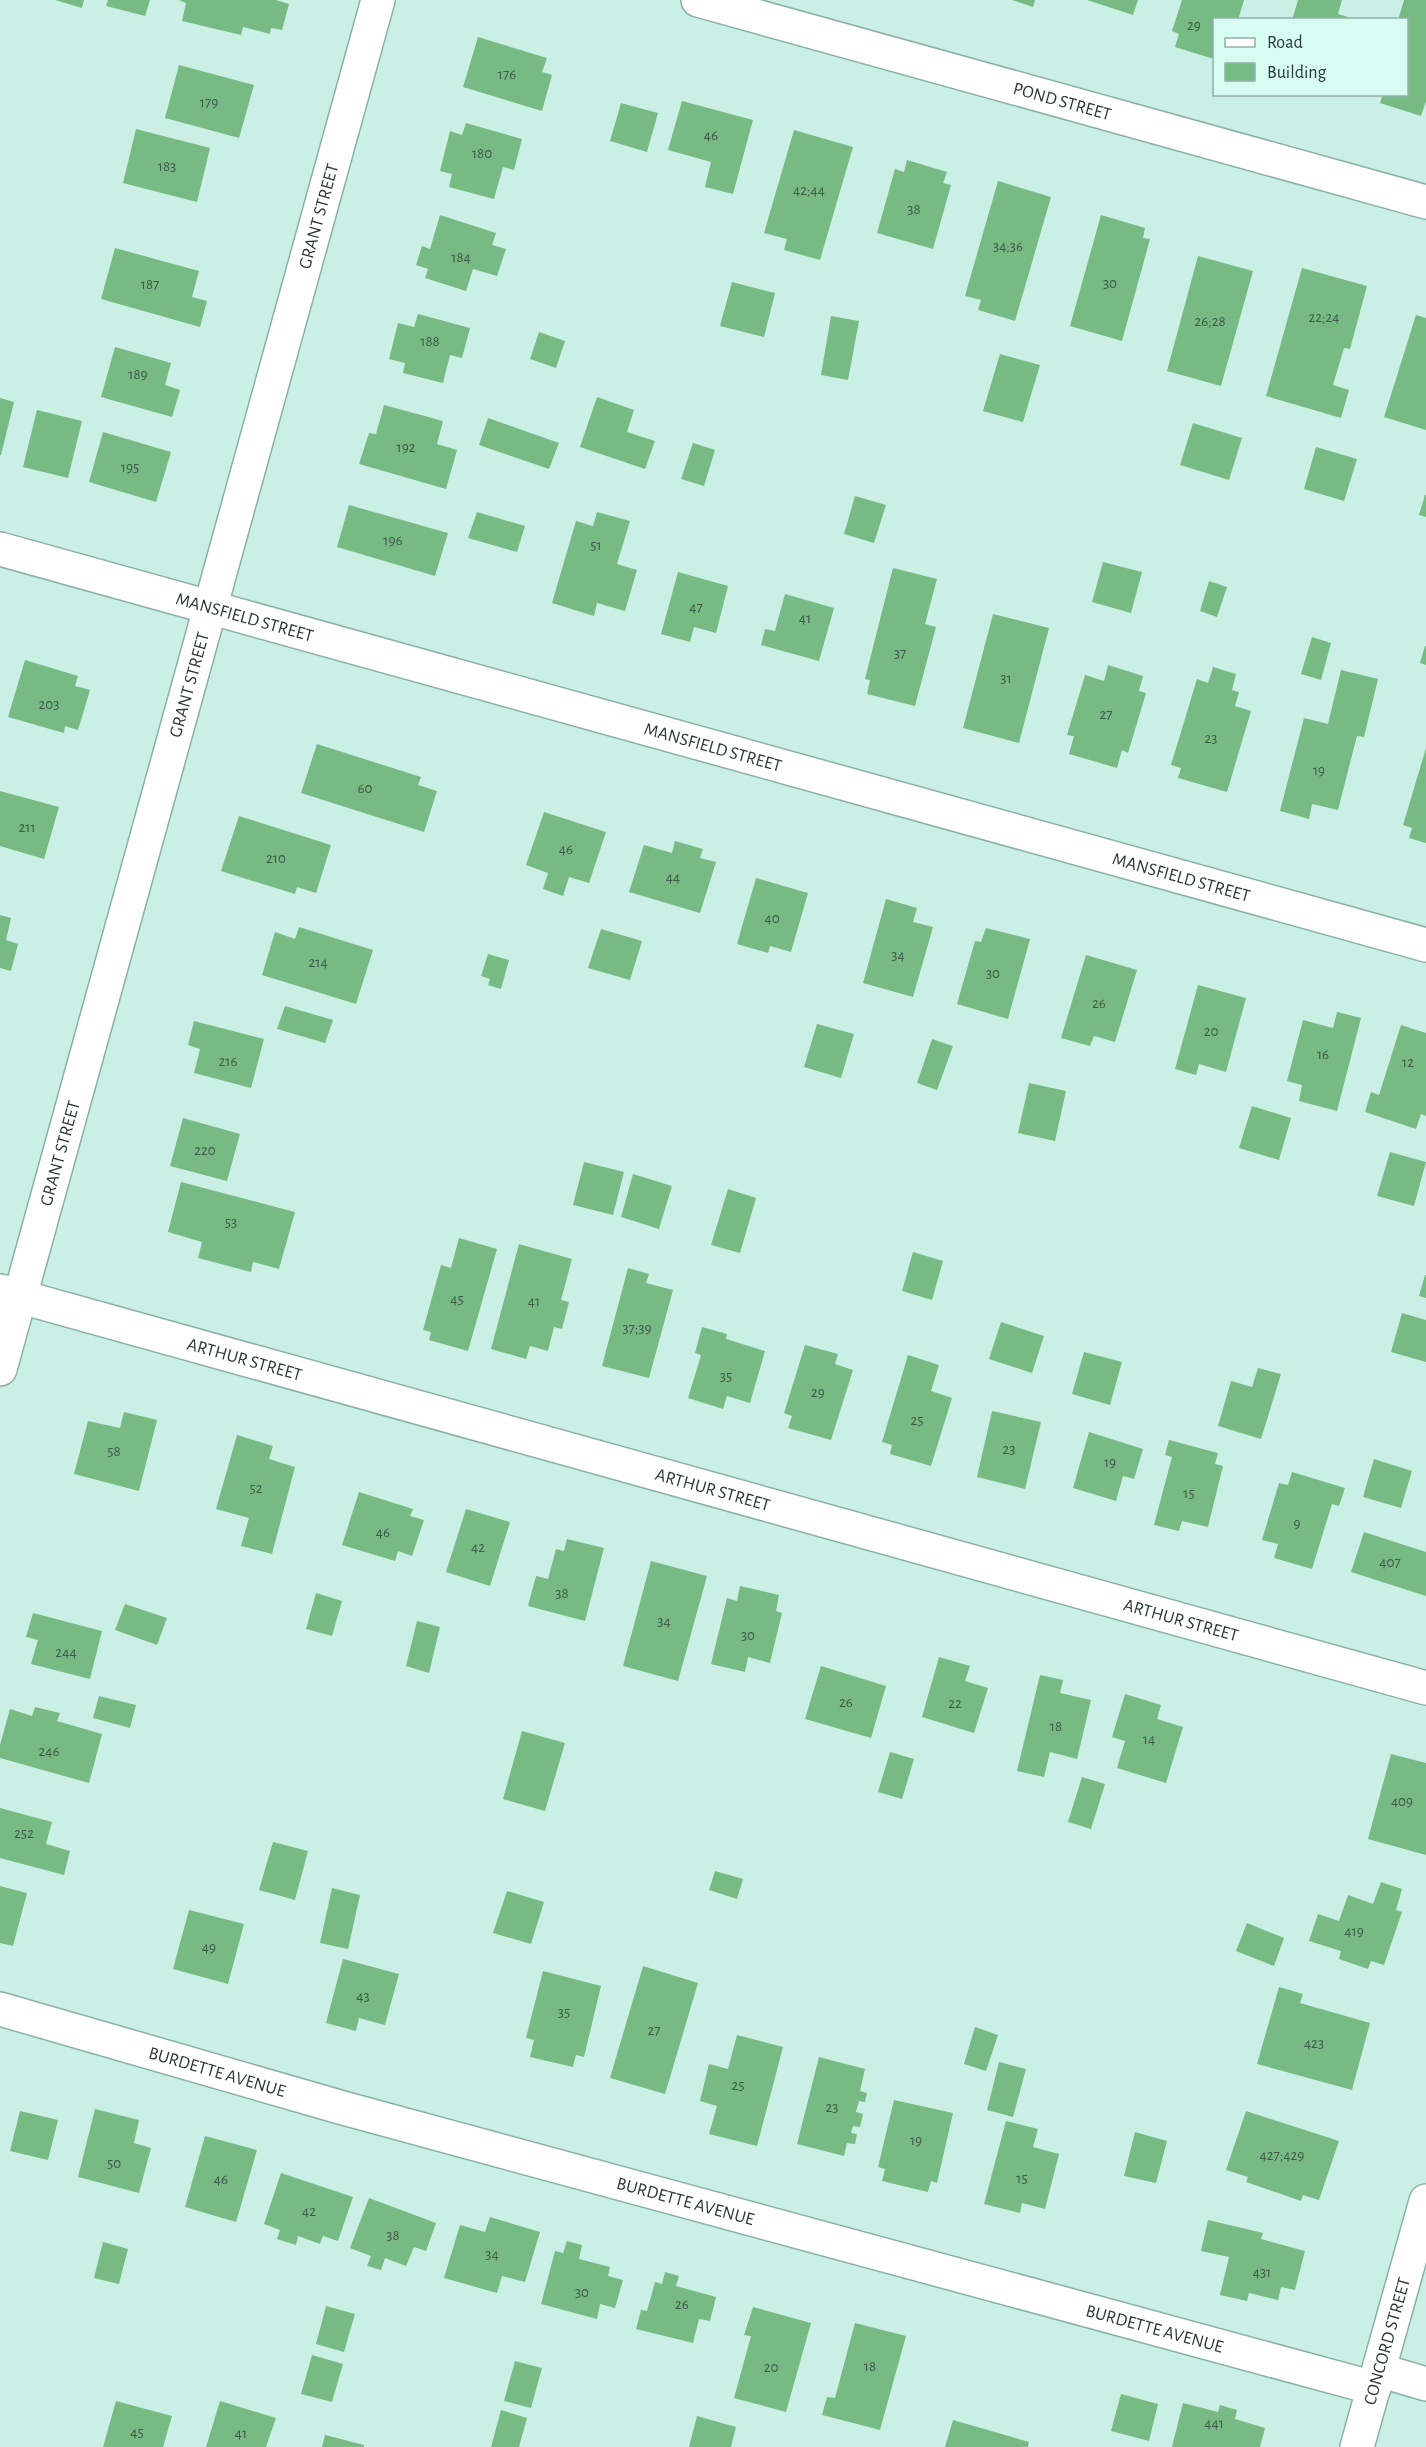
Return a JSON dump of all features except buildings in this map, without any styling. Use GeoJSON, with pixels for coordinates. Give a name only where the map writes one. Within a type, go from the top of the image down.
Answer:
{"type":"FeatureCollection","features":[{"type":"Feature","properties":{"kind":"street","name":"GRANT STREET"},"geometry":{"type":"LineString","coordinates":[[0,1369],[10,1294],[210,607],[378,0]]}},
{"type":"Feature","properties":{"kind":"street","name":"POND STREET"},"geometry":{"type":"LineString","coordinates":[[698,0],[1426,202]]}},
{"type":"Feature","properties":{"kind":"street","name":"MANSFIELD STREET"},"geometry":{"type":"LineString","coordinates":[[0,549],[1426,945]]}},
{"type":"Feature","properties":{"kind":"street","name":"ARTHUR STREET"},"geometry":{"type":"LineString","coordinates":[[10,1294],[1426,1688]]}},
{"type":"Feature","properties":{"kind":"street","name":"BURDETTE AVENUE"},"geometry":{"type":"LineString","coordinates":[[0,2009],[354,2112],[1376,2379],[1426,2384]]}},
{"type":"Feature","properties":{"kind":"street","name":"CONCORD STREET"},"geometry":{"type":"LineString","coordinates":[[1357,2447],[1426,2201]]}}]}
